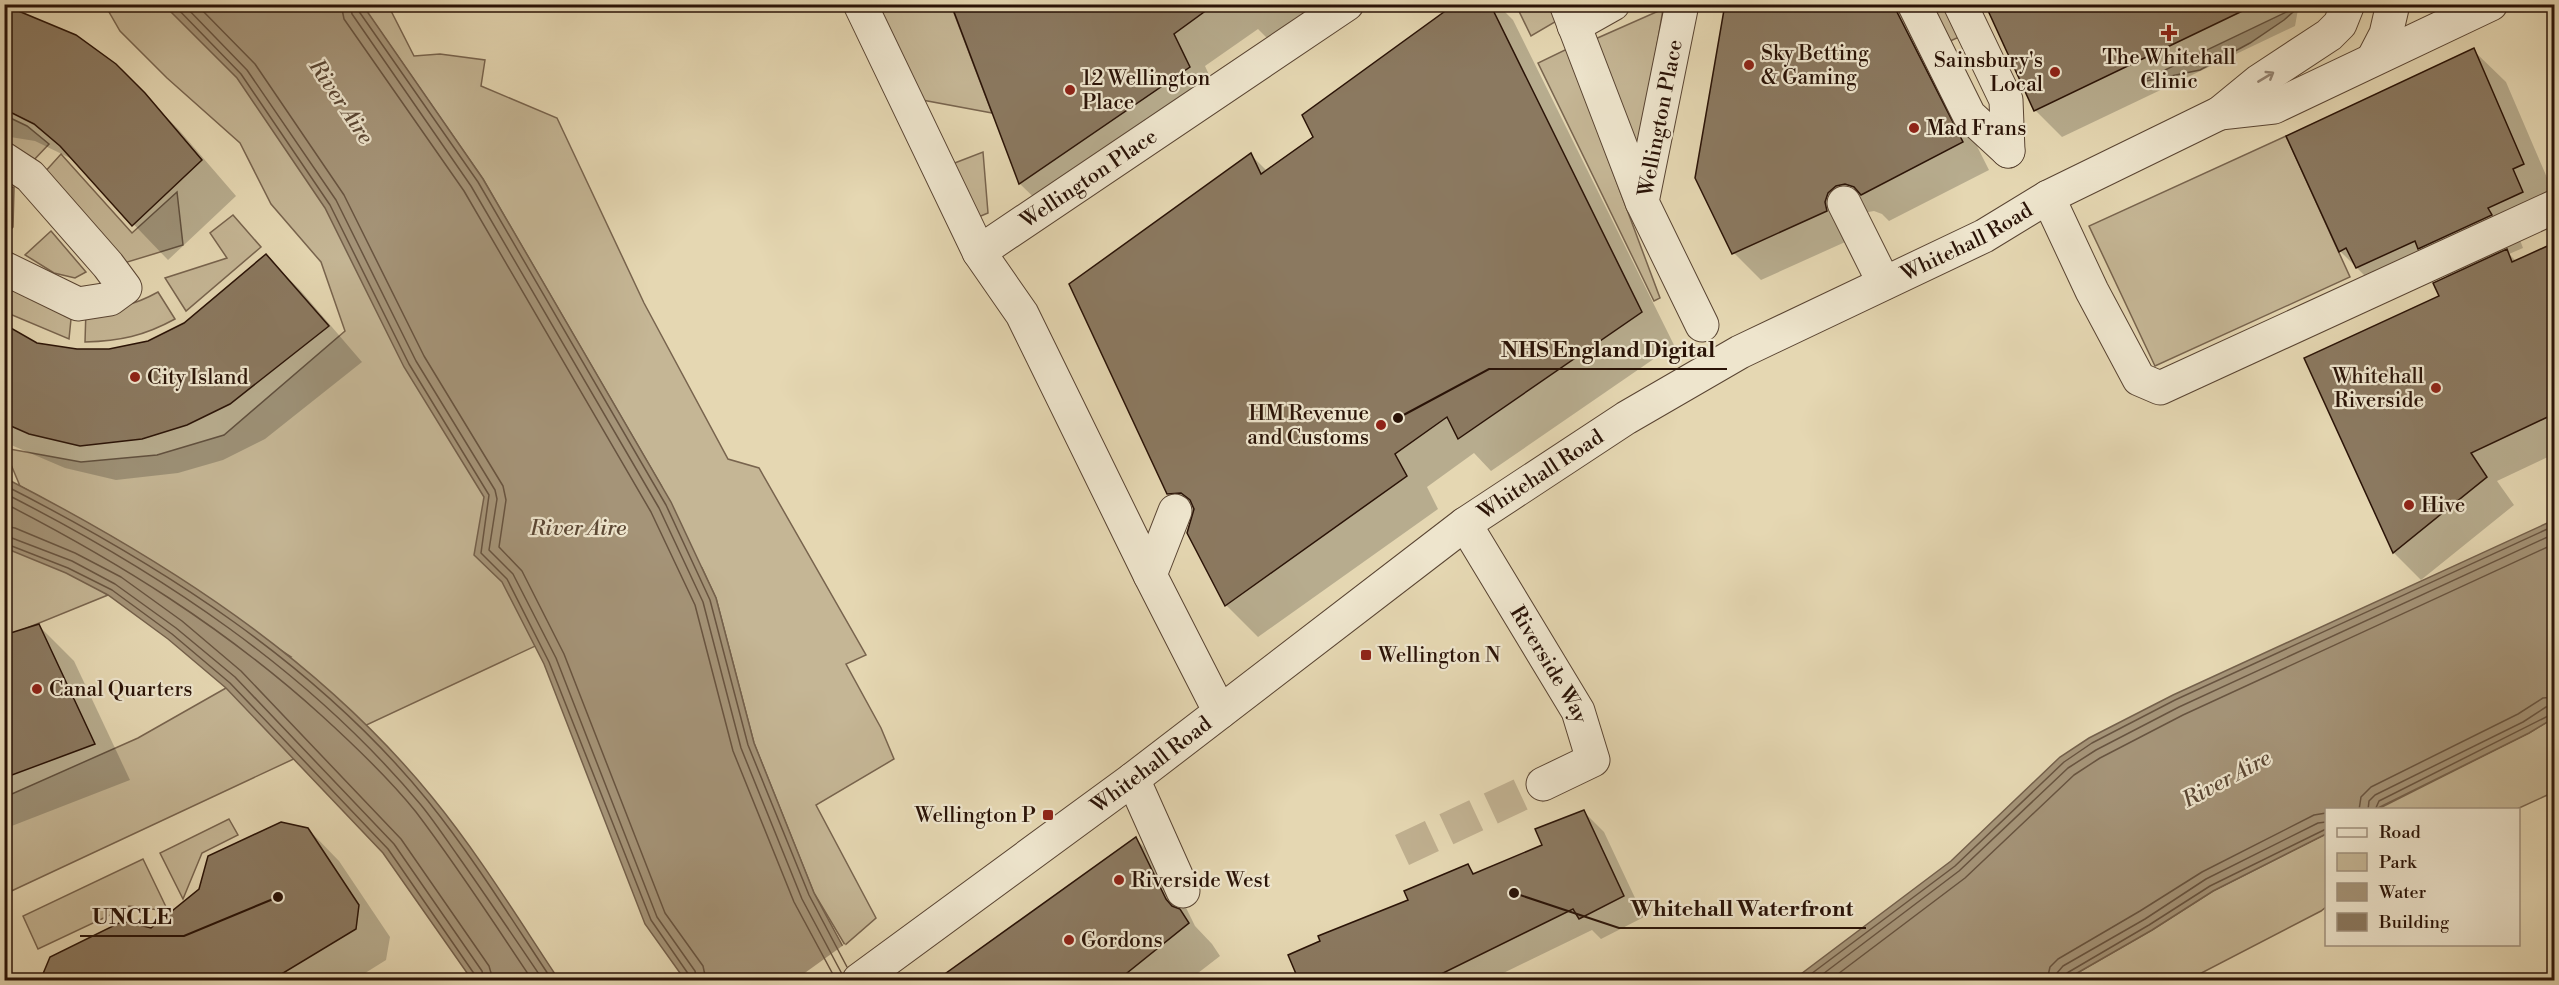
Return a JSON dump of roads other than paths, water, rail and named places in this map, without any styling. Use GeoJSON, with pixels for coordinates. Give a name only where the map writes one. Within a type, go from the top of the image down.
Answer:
{"type":"FeatureCollection","features":[{"type":"Feature","properties":{"kind":"street"},"geometry":{"type":"LineString","coordinates":[[860,4],[979,252],[1022,314],[1220,712]]}},
{"type":"Feature","properties":{"kind":"street","name":"Wellington Place"},"geometry":{"type":"LineString","coordinates":[[979,252],[1347,4]]}},
{"type":"Feature","properties":{"kind":"street"},"geometry":{"type":"LineString","coordinates":[[1613,4],[1570,15],[1642,202]]}},
{"type":"Feature","properties":{"kind":"street","name":"Wellington Place"},"geometry":{"type":"LineString","coordinates":[[1682,4],[1642,202],[1702,326]]}},
{"type":"Feature","properties":{"kind":"street"},"geometry":{"type":"LineString","coordinates":[[1914,4],[1969,115],[2007,151],[2006,100],[1960,4]]}},
{"type":"Feature","properties":{"kind":"street","name":"Whitehall Road"},"geometry":{"type":"LineString","coordinates":[[859,981],[1133,779],[1465,524],[1626,418],[1731,357],[1984,236],[2048,197],[2220,112],[2259,81],[2317,45],[2340,24],[2348,4]]}},
{"type":"Feature","properties":{"kind":"street"},"geometry":{"type":"LineString","coordinates":[[2373,59],[2386,34],[2393,4]]}},
{"type":"Feature","properties":{"kind":"street","name":"Whitehall Road"},"geometry":{"type":"LineString","coordinates":[[2220,112],[2274,107],[2491,4]]}},
{"type":"Feature","properties":{"kind":"street"},"geometry":{"type":"LineString","coordinates":[[4,159],[30,176],[108,265],[125,288],[110,299],[78,304],[4,268]]}},
{"type":"Feature","properties":{"kind":"street"},"geometry":{"type":"LineString","coordinates":[[2048,197],[2092,291],[2139,379],[2160,388],[2547,211]]}},
{"type":"Feature","properties":{"kind":"street"},"geometry":{"type":"LineString","coordinates":[[1844,203],[1884,283]]}},
{"type":"Feature","properties":{"kind":"street"},"geometry":{"type":"LineString","coordinates":[[1150,575],[1175,511]]}},
{"type":"Feature","properties":{"kind":"street","name":"Riverside Way"},"geometry":{"type":"LineString","coordinates":[[1465,524],[1578,711],[1593,760],[1543,784]]}},
{"type":"Feature","properties":{"kind":"street"},"geometry":{"type":"LineString","coordinates":[[1133,779],[1183,891]]}},
{"type":"Feature","properties":{"kind":"water","name":"River Aire"},"geometry":{"type":"Polygon","coordinates":[[[362,4],[483,179],[671,502],[716,598],[754,743],[814,893],[861,980],[685,980],[645,924],[544,664],[502,582],[474,555],[484,497],[404,367],[325,208],[237,78],[164,5],[362,4]]]}},
{"type":"Feature","properties":{"kind":"water"},"geometry":{"type":"Polygon","coordinates":[[[14,187],[13,227],[5,236],[5,188],[14,187]]]}},
{"type":"Feature","properties":{"kind":"water"},"geometry":{"type":"Polygon","coordinates":[[[5,478],[122,542],[235,615],[339,699],[387,746],[449,818],[559,980],[472,980],[383,853],[226,688],[168,639],[108,595],[66,573],[5,548],[5,478]]]}},
{"type":"Feature","properties":{"kind":"water","name":"River Aire"},"geometry":{"type":"Polygon","coordinates":[[[2554,520],[2554,718],[2529,733],[2378,808],[2325,808],[2325,835],[2213,891],[2152,930],[2065,980],[1793,980],[1951,861],[2060,757],[2089,738],[2173,695],[2554,520]]]}},
{"type":"Feature","properties":{"kind":"tunnel"},"geometry":{"type":"LineString","coordinates":[[1402,850],[1543,784]]}},
{"type":"Feature","properties":{"kind":"place","name":"The Whitehall Clinic"},"geometry":{"type":"Point","coordinates":[2169,33]}},
{"type":"Feature","properties":{"kind":"place","name":"Sky Betting & Gaming"},"geometry":{"type":"Point","coordinates":[1749,65]}},
{"type":"Feature","properties":{"kind":"place","name":"Sainsbury's Local"},"geometry":{"type":"Point","coordinates":[2055,72]}},
{"type":"Feature","properties":{"kind":"place","name":"12 Wellington Place"},"geometry":{"type":"Point","coordinates":[1070,90]}},
{"type":"Feature","properties":{"kind":"place","name":"Mad Frans"},"geometry":{"type":"Point","coordinates":[1914,128]}},
{"type":"Feature","properties":{"kind":"place","name":"City Island"},"geometry":{"type":"Point","coordinates":[135,377]}},
{"type":"Feature","properties":{"kind":"place","name":"Whitehall Riverside"},"geometry":{"type":"Point","coordinates":[2436,388]}},
{"type":"Feature","properties":{"kind":"place","name":"NHS England Digital"},"geometry":{"type":"Point","coordinates":[1398,418]}},
{"type":"Feature","properties":{"kind":"place","name":"HM Revenue and Customs"},"geometry":{"type":"Point","coordinates":[1381,425]}},
{"type":"Feature","properties":{"kind":"place","name":"Hive"},"geometry":{"type":"Point","coordinates":[2409,505]}},
{"type":"Feature","properties":{"kind":"place","name":"Wellington N"},"geometry":{"type":"Point","coordinates":[1366,655]}},
{"type":"Feature","properties":{"kind":"place","name":"Canal Quarters"},"geometry":{"type":"Point","coordinates":[37,689]}},
{"type":"Feature","properties":{"kind":"place","name":"Wellington P"},"geometry":{"type":"Point","coordinates":[1048,815]}},
{"type":"Feature","properties":{"kind":"place","name":"Riverside West"},"geometry":{"type":"Point","coordinates":[1119,880]}},
{"type":"Feature","properties":{"kind":"place","name":"Whitehall Waterfront"},"geometry":{"type":"Point","coordinates":[1514,893]}},
{"type":"Feature","properties":{"kind":"place","name":"UNCLE"},"geometry":{"type":"Point","coordinates":[278,897]}},
{"type":"Feature","properties":{"kind":"place","name":"Gordons"},"geometry":{"type":"Point","coordinates":[1069,940]}}]}
